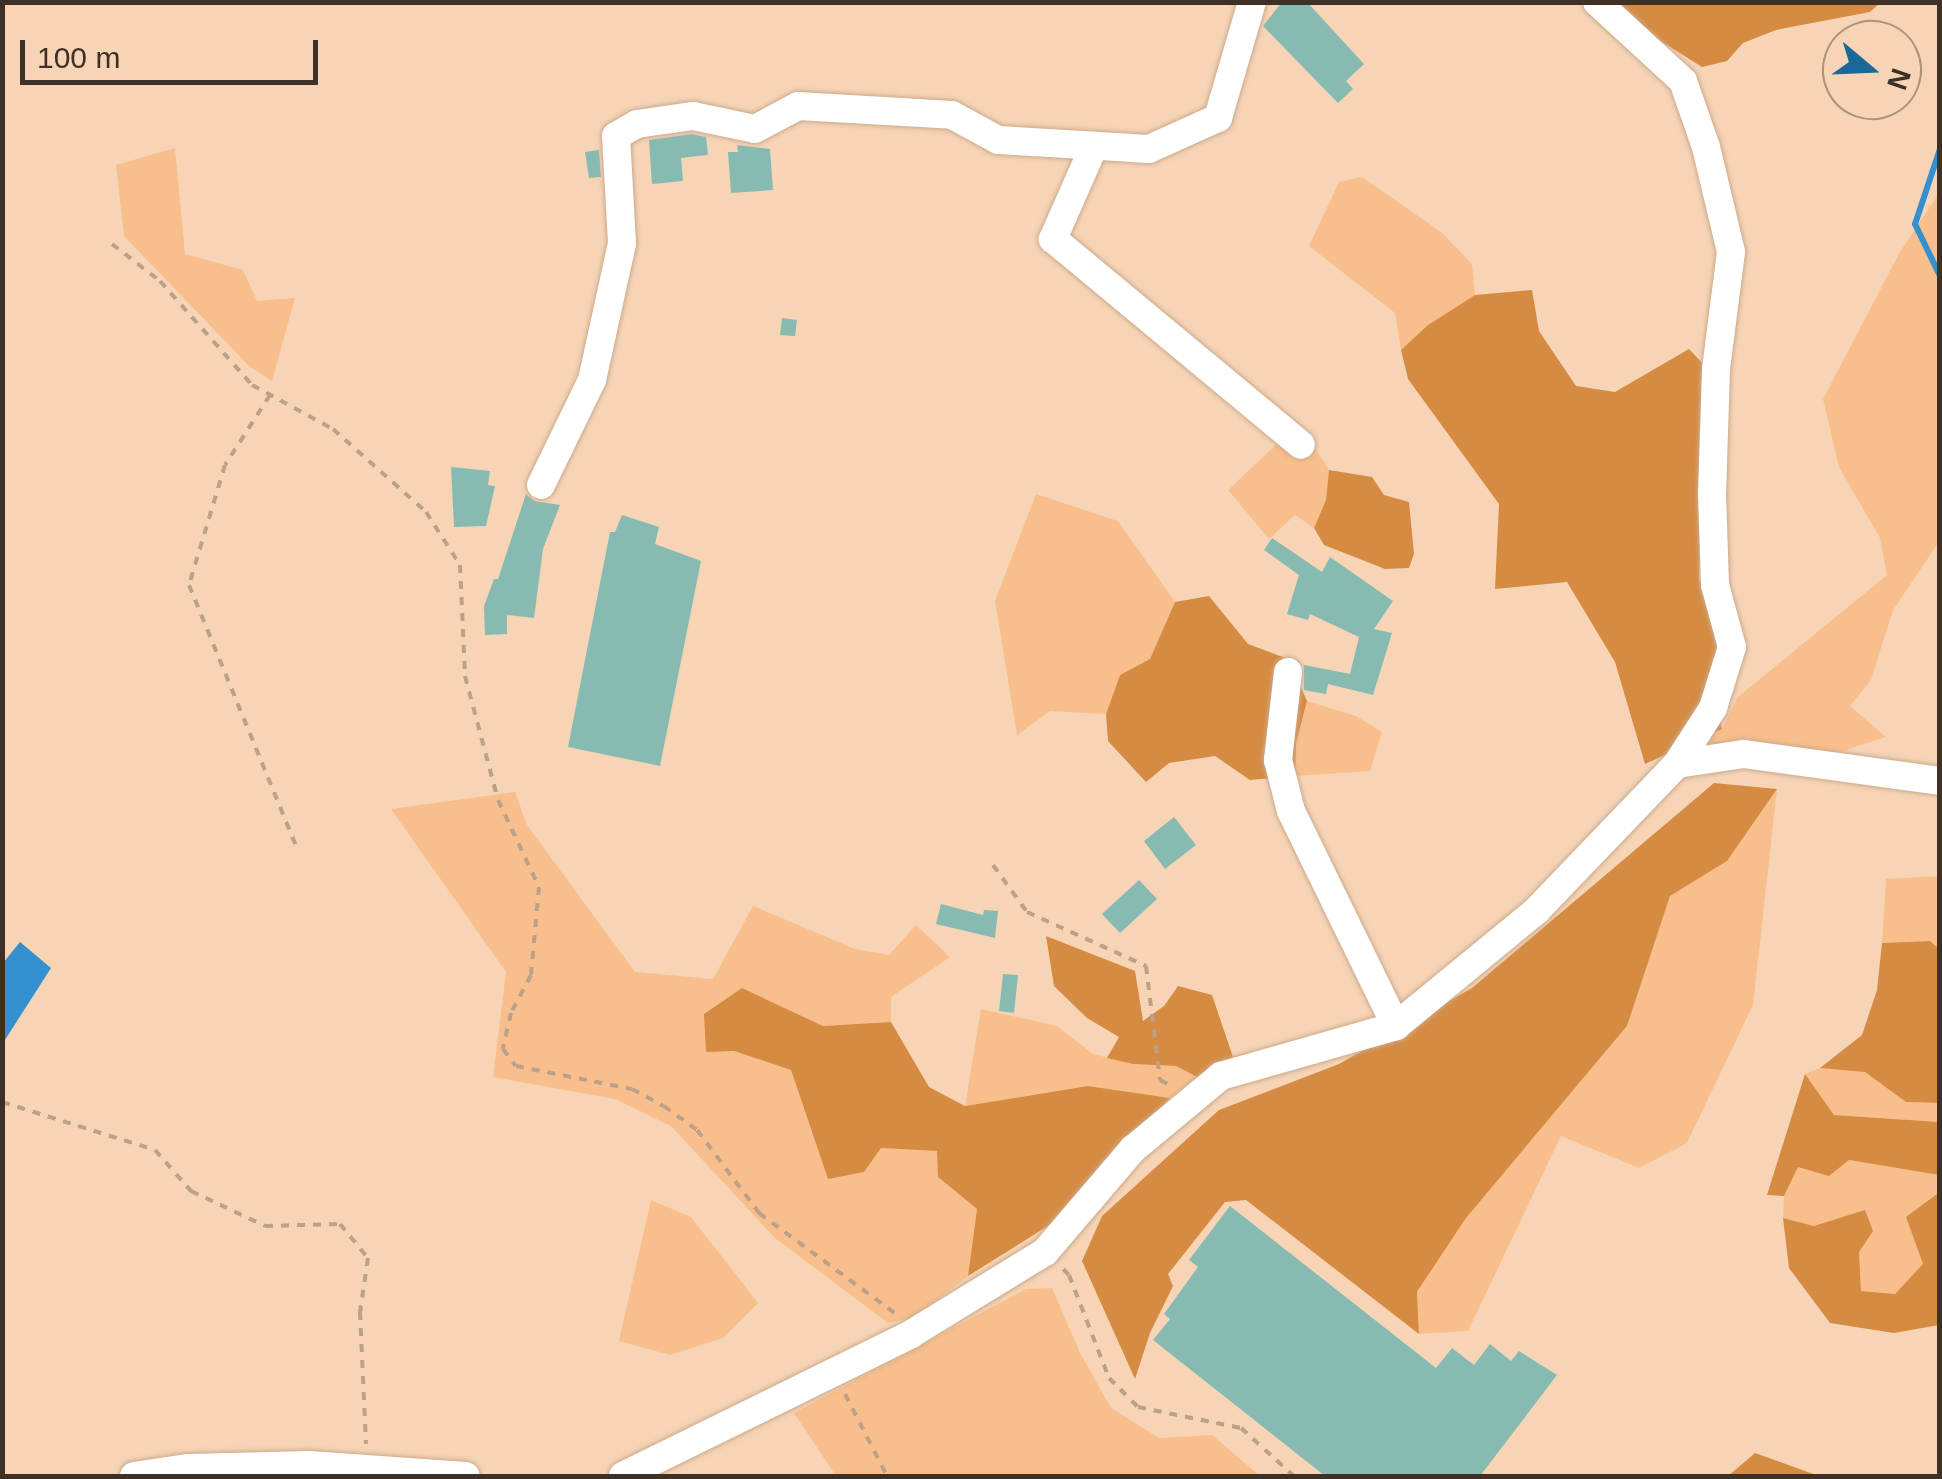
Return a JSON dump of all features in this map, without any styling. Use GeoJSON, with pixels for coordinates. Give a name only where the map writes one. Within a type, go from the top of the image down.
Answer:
{"type":"FeatureCollection","features":[{"type":"Feature","properties":{"kind":"street"},"geometry":{"type":"LineString","coordinates":[[541,485],[592,380],[622,242],[616,136],[636,124],[692,116],[755,129],[798,106],[952,115],[998,140],[1149,149],[1218,118],[1252,2]]}},
{"type":"Feature","properties":{"kind":"street"},"geometry":{"type":"LineString","coordinates":[[623,1476],[911,1334],[1044,1252],[1133,1148],[1221,1076],[1396,1026],[1537,910],[1677,764],[1713,708],[1732,648],[1715,585],[1712,493],[1716,369],[1730,252],[1706,147],[1684,81],[1597,2]]}},
{"type":"Feature","properties":{"kind":"street"},"geometry":{"type":"LineString","coordinates":[[1094,146],[1053,239],[1302,445]]}},
{"type":"Feature","properties":{"kind":"street"},"geometry":{"type":"LineString","coordinates":[[1288,672],[1278,760],[1291,810],[1396,1026]]}},
{"type":"Feature","properties":{"kind":"street"},"geometry":{"type":"LineString","coordinates":[[1677,764],[1744,754],[1940,781]]}},
{"type":"Feature","properties":{"kind":"street"},"geometry":{"type":"LineString","coordinates":[[134,1476],[188,1468],[309,1465],[466,1476]]}},
{"type":"Feature","properties":{"kind":"path"},"geometry":{"type":"LineString","coordinates":[[112,244],[160,281],[252,385],[334,428],[426,512],[460,565],[465,676],[498,800],[538,887],[531,975],[511,1013],[503,1049],[516,1066],[632,1089],[664,1106],[698,1130],[759,1212],[897,1314],[911,1334]]}},
{"type":"Feature","properties":{"kind":"path"},"geometry":{"type":"LineString","coordinates":[[270,394],[226,465],[189,585],[298,852]]}},
{"type":"Feature","properties":{"kind":"path"},"geometry":{"type":"LineString","coordinates":[[993,865],[1027,912],[1146,966],[1160,1080],[1195,1098]]}},
{"type":"Feature","properties":{"kind":"path"},"geometry":{"type":"LineString","coordinates":[[2,1102],[155,1150],[191,1191],[266,1226],[340,1224],[368,1258],[360,1312],[366,1469]]}},
{"type":"Feature","properties":{"kind":"path"},"geometry":{"type":"LineString","coordinates":[[1044,1252],[1069,1275],[1109,1378],[1138,1408],[1240,1428],[1294,1476]]}},
{"type":"Feature","properties":{"kind":"path"},"geometry":{"type":"LineString","coordinates":[[834,1372],[887,1476]]}},
{"type":"Feature","properties":{"kind":"shaded area"},"geometry":{"type":"Polygon","coordinates":[[[1610,3],[1880,3],[1870,12],[1776,30],[1743,43],[1727,61],[1702,67],[1629,21],[1610,3]]]}},
{"type":"Feature","properties":{"kind":"shaded area"},"geometry":{"type":"Polygon","coordinates":[[[175,148],[185,254],[243,270],[257,301],[295,298],[272,381],[250,367],[124,236],[116,165],[175,148]]]}},
{"type":"Feature","properties":{"kind":"shaded area"},"geometry":{"type":"Polygon","coordinates":[[[1362,177],[1441,232],[1472,264],[1475,295],[1428,325],[1401,350],[1395,313],[1309,246],[1339,182],[1362,177]]]}},
{"type":"Feature","properties":{"kind":"shaded area"},"geometry":{"type":"Polygon","coordinates":[[[1939,193],[1939,542],[1893,610],[1871,680],[1850,706],[1886,737],[1830,755],[1712,752],[1701,739],[1722,729],[1738,697],[1887,575],[1880,538],[1839,467],[1823,399],[1900,252],[1939,193]]]}},
{"type":"Feature","properties":{"kind":"shaded area"},"geometry":{"type":"Polygon","coordinates":[[[1532,290],[1539,331],[1576,386],[1615,392],[1689,349],[1706,367],[1699,579],[1721,645],[1711,674],[1722,729],[1645,764],[1615,662],[1567,582],[1495,589],[1499,504],[1408,379],[1401,350],[1428,325],[1475,295],[1532,290]]]}},
{"type":"Feature","properties":{"kind":"shaded area"},"geometry":{"type":"Polygon","coordinates":[[[1299,423],[1329,470],[1326,500],[1314,528],[1295,515],[1269,539],[1228,490],[1299,423]]]}},
{"type":"Feature","properties":{"kind":"shaded area"},"geometry":{"type":"Polygon","coordinates":[[[1329,470],[1372,477],[1384,495],[1409,502],[1414,554],[1409,568],[1385,569],[1324,545],[1314,528],[1326,500],[1329,470]]]}},
{"type":"Feature","properties":{"kind":"shaded area"},"geometry":{"type":"Polygon","coordinates":[[[1036,494],[1118,521],[1175,602],[1150,659],[1120,675],[1106,714],[1050,711],[1017,735],[995,601],[1036,494]]]}},
{"type":"Feature","properties":{"kind":"shaded area"},"geometry":{"type":"Polygon","coordinates":[[[1209,596],[1248,644],[1288,659],[1307,701],[1296,743],[1295,776],[1250,780],[1215,756],[1169,763],[1146,782],[1108,741],[1106,714],[1120,675],[1150,659],[1175,602],[1209,596]]]}},
{"type":"Feature","properties":{"kind":"shaded area"},"geometry":{"type":"Polygon","coordinates":[[[1307,701],[1356,716],[1382,732],[1370,771],[1295,776],[1296,743],[1307,701]]]}},
{"type":"Feature","properties":{"kind":"shaded area"},"geometry":{"type":"Polygon","coordinates":[[[1714,783],[1777,789],[1727,861],[1670,896],[1627,1026],[1466,1218],[1417,1292],[1419,1334],[1246,1200],[1225,1202],[1168,1274],[1173,1286],[1150,1333],[1135,1379],[1082,1261],[1102,1216],[1219,1110],[1339,1064],[1472,988],[1714,783]]]}},
{"type":"Feature","properties":{"kind":"shaded area"},"geometry":{"type":"Polygon","coordinates":[[[1777,789],[1753,1005],[1687,1143],[1639,1168],[1561,1136],[1468,1331],[1419,1334],[1417,1293],[1466,1218],[1627,1026],[1670,896],[1727,861],[1777,789]]]}},
{"type":"Feature","properties":{"kind":"shaded area"},"geometry":{"type":"Polygon","coordinates":[[[515,792],[527,825],[635,972],[713,979],[753,906],[855,949],[889,955],[916,925],[950,957],[891,997],[891,1022],[823,1026],[742,988],[706,1051],[734,1051],[791,1070],[828,1179],[881,1148],[938,1151],[938,1177],[977,1209],[968,1276],[914,1317],[888,1323],[775,1238],[671,1126],[615,1099],[493,1077],[506,972],[391,809],[515,792]]]}},
{"type":"Feature","properties":{"kind":"shaded area"},"geometry":{"type":"Polygon","coordinates":[[[1939,876],[1939,949],[1930,941],[1882,943],[1886,879],[1939,876]]]}},
{"type":"Feature","properties":{"kind":"shaded area"},"geometry":{"type":"Polygon","coordinates":[[[1046,936],[1135,971],[1143,1021],[1164,1006],[1178,986],[1212,995],[1233,1057],[1197,1077],[1176,1066],[1107,1058],[1119,1037],[1087,1018],[1054,986],[1046,936]]]}},
{"type":"Feature","properties":{"kind":"shaded area"},"geometry":{"type":"Polygon","coordinates":[[[1930,941],[1939,949],[1939,1103],[1906,1102],[1865,1072],[1820,1068],[1862,1035],[1877,990],[1882,943],[1930,941]]]}},
{"type":"Feature","properties":{"kind":"shaded area"},"geometry":{"type":"Polygon","coordinates":[[[742,988],[823,1026],[891,1022],[929,1087],[965,1106],[1088,1086],[1170,1098],[1051,1224],[968,1276],[977,1209],[938,1177],[937,1151],[881,1148],[864,1172],[828,1179],[791,1070],[734,1051],[706,1052],[704,1014],[742,988]]]}},
{"type":"Feature","properties":{"kind":"shaded area"},"geometry":{"type":"Polygon","coordinates":[[[981,1009],[1057,1026],[1093,1054],[1133,1064],[1176,1066],[1197,1077],[1170,1098],[1088,1086],[965,1106],[981,1009]]]}},
{"type":"Feature","properties":{"kind":"shaded area"},"geometry":{"type":"Polygon","coordinates":[[[1820,1068],[1865,1071],[1906,1102],[1939,1103],[1939,1122],[1834,1115],[1805,1074],[1820,1068]]]}},
{"type":"Feature","properties":{"kind":"shaded area"},"geometry":{"type":"Polygon","coordinates":[[[1805,1074],[1834,1115],[1939,1122],[1939,1175],[1849,1160],[1829,1176],[1798,1167],[1784,1196],[1767,1195],[1805,1074]]]}},
{"type":"Feature","properties":{"kind":"shaded area"},"geometry":{"type":"Polygon","coordinates":[[[1848,1160],[1939,1175],[1939,1201],[1937,1195],[1924,1264],[1895,1294],[1861,1291],[1859,1252],[1814,1226],[1783,1218],[1784,1196],[1798,1167],[1848,1160]]]}},
{"type":"Feature","properties":{"kind":"shaded area"},"geometry":{"type":"Polygon","coordinates":[[[1937,1194],[1939,1325],[1894,1333],[1830,1323],[1789,1268],[1783,1218],[1814,1226],[1865,1210],[1873,1231],[1859,1252],[1861,1291],[1895,1294],[1923,1264],[1906,1217],[1937,1194]]]}},
{"type":"Feature","properties":{"kind":"shaded area"},"geometry":{"type":"Polygon","coordinates":[[[651,1200],[691,1217],[758,1303],[723,1338],[670,1355],[619,1341],[651,1200]]]}},
{"type":"Feature","properties":{"kind":"shaded area"},"geometry":{"type":"Polygon","coordinates":[[[1052,1288],[1080,1353],[1111,1408],[1159,1438],[1212,1435],[1260,1476],[836,1476],[794,1413],[1026,1289],[1052,1288]]]}},
{"type":"Feature","properties":{"kind":"shaded area"},"geometry":{"type":"Polygon","coordinates":[[[1755,1453],[1819,1476],[1728,1476],[1755,1453]]]}},
{"type":"Feature","properties":{"kind":"water"},"geometry":{"type":"Polygon","coordinates":[[[20,942],[51,968],[3,1043],[3,963],[20,942]]]}},
{"type":"Feature","properties":{"kind":"building"},"geometry":{"type":"Polygon","coordinates":[[[1282,2],[1307,2],[1364,64],[1346,81],[1353,89],[1338,103],[1263,26],[1282,2]]]}},
{"type":"Feature","properties":{"kind":"building"},"geometry":{"type":"Polygon","coordinates":[[[692,134],[706,137],[708,155],[681,158],[683,181],[652,184],[649,140],[692,134]]]}},
{"type":"Feature","properties":{"kind":"building"},"geometry":{"type":"Polygon","coordinates":[[[737,145],[770,149],[773,190],[731,193],[728,152],[738,152],[737,145]]]}},
{"type":"Feature","properties":{"kind":"building"},"geometry":{"type":"Polygon","coordinates":[[[599,150],[601,177],[589,178],[585,152],[599,150]]]}},
{"type":"Feature","properties":{"kind":"building"},"geometry":{"type":"Polygon","coordinates":[[[782,318],[797,320],[795,336],[780,335],[782,318]]]}},
{"type":"Feature","properties":{"kind":"building"},"geometry":{"type":"Polygon","coordinates":[[[451,467],[490,471],[488,485],[495,486],[486,526],[454,527],[451,467]]]}},
{"type":"Feature","properties":{"kind":"building"},"geometry":{"type":"Polygon","coordinates":[[[526,494],[534,501],[560,505],[543,549],[534,618],[507,615],[507,634],[485,635],[484,606],[494,579],[498,579],[526,494]]]}},
{"type":"Feature","properties":{"kind":"building"},"geometry":{"type":"Polygon","coordinates":[[[622,515],[659,527],[655,544],[701,561],[660,766],[568,747],[610,532],[615,532],[622,515]]]}},
{"type":"Feature","properties":{"kind":"building"},"geometry":{"type":"Polygon","coordinates":[[[1272,538],[1322,572],[1330,557],[1393,601],[1374,629],[1392,633],[1373,695],[1328,684],[1326,694],[1304,690],[1304,665],[1350,674],[1359,637],[1310,614],[1308,620],[1287,614],[1299,575],[1264,550],[1272,538]]]}},
{"type":"Feature","properties":{"kind":"building"},"geometry":{"type":"Polygon","coordinates":[[[1174,817],[1196,845],[1165,869],[1144,841],[1174,817]]]}},
{"type":"Feature","properties":{"kind":"building"},"geometry":{"type":"Polygon","coordinates":[[[1139,880],[1157,899],[1120,933],[1102,914],[1139,880]]]}},
{"type":"Feature","properties":{"kind":"building"},"geometry":{"type":"Polygon","coordinates":[[[941,904],[983,915],[984,910],[998,911],[995,938],[936,924],[941,904]]]}},
{"type":"Feature","properties":{"kind":"building"},"geometry":{"type":"Polygon","coordinates":[[[1003,974],[1018,975],[1014,1013],[999,1011],[1003,974]]]}},
{"type":"Feature","properties":{"kind":"building"},"geometry":{"type":"Polygon","coordinates":[[[1230,1206],[1436,1368],[1452,1348],[1474,1365],[1490,1344],[1511,1361],[1519,1351],[1557,1375],[1480,1476],[1325,1476],[1153,1340],[1170,1319],[1164,1314],[1198,1267],[1189,1260],[1230,1206]]]}},
{"type":"Feature","properties":{"kind":"waterway"},"geometry":{"type":"LineString","coordinates":[[1940,149],[1915,224],[1940,276]]}}]}
